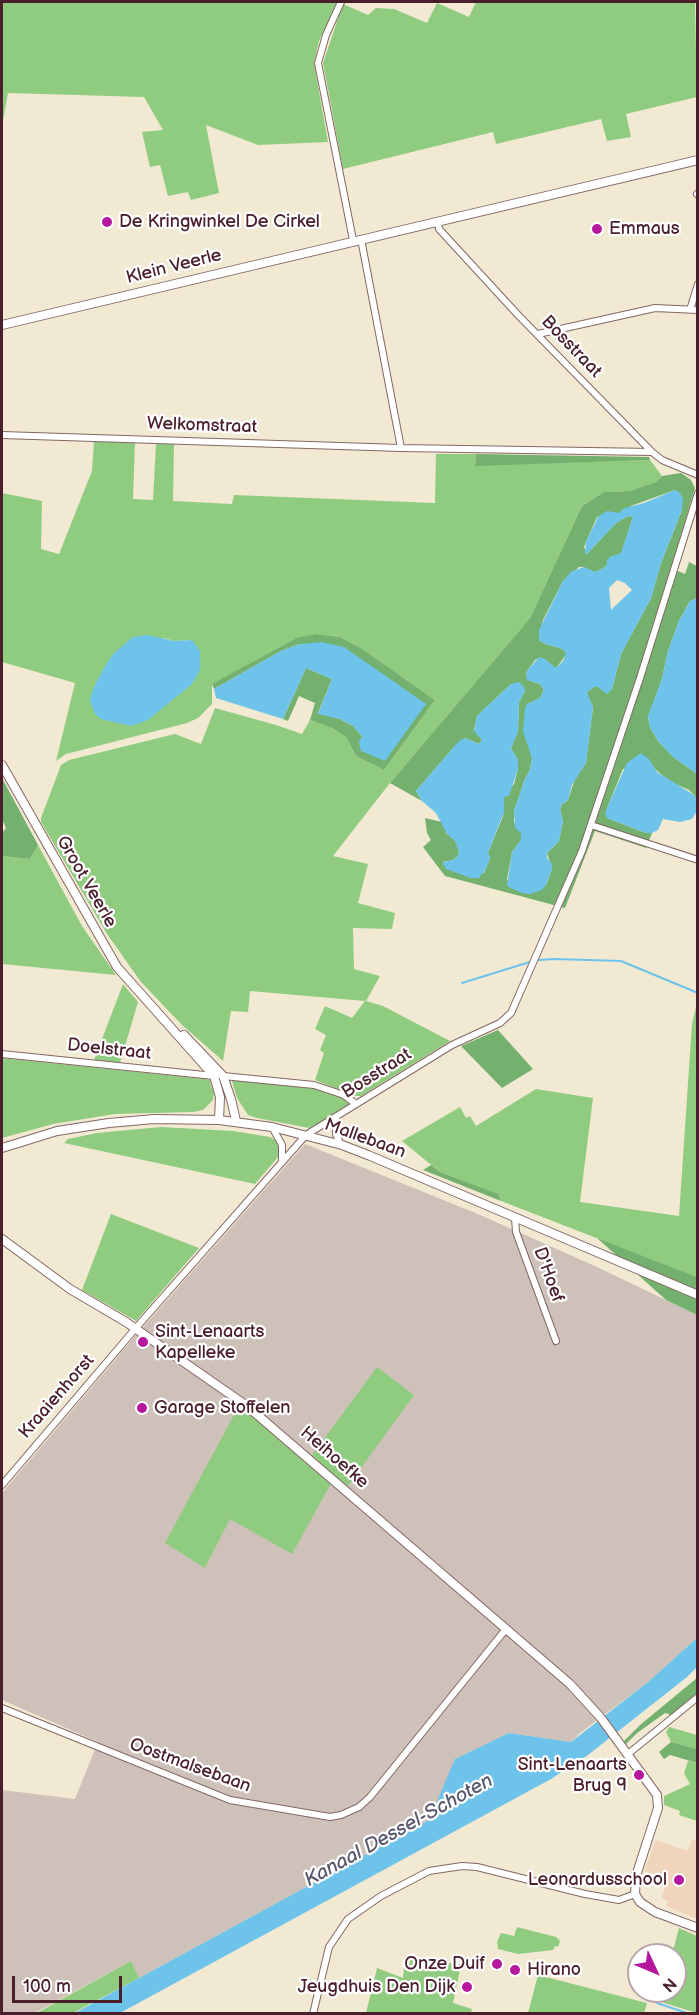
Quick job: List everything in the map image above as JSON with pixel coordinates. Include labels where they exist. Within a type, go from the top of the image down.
[{"type":"main road","name":"Klein Veerle","points":[[2,325],[698,160]]},
{"type":"main road","name":"Groot Veerle","points":[[2,765],[117,967],[152,1008],[218,1076],[231,1099],[236,1121]]},
{"type":"main road","points":[[218,1076],[219,1120]]},
{"type":"main road","name":"Mallebaan","points":[[2,1148],[57,1131],[154,1119],[236,1121],[272,1127],[342,1145],[698,1295]]},
{"type":"main road","name":"Heihoefke","points":[[2,1239],[70,1289],[135,1329],[266,1420],[570,1684],[616,1737],[654,1790],[658,1801],[656,1815],[636,1876],[635,1894]]},
{"type":"main road","points":[[635,1894],[640,1902],[655,1912],[698,1928]]},
{"type":"street","points":[[341,2],[326,35],[318,63],[401,448]]},
{"type":"street","name":"Bosstraat","points":[[438,221],[439,228],[652,452],[662,460],[698,475]]},
{"type":"street","points":[[538,334],[655,308],[694,310],[698,285]]},
{"type":"street","name":"Welkomstraat","points":[[2,435],[401,448],[652,452]]},
{"type":"street","name":"Bosstraat","points":[[135,1329],[306,1135],[452,1045],[500,1023],[512,1013],[555,917],[591,825],[698,493]]},
{"type":"street","points":[[591,825],[698,860]]},
{"type":"street","name":"Doelstraat","points":[[2,1054],[314,1085],[344,1095],[357,1104]]},
{"type":"street","points":[[336,1117],[336,1134],[342,1145]]},
{"type":"street","points":[[272,1127],[282,1145],[282,1161]]},
{"type":"street","name":"D'Hoef","points":[[515,1218],[516,1232],[556,1341]]},
{"type":"street","name":"Kraaienhorst","points":[[2,1485],[135,1329]]},
{"type":"street","name":"Oostmalsebaan","points":[[2,1708],[230,1800],[330,1817],[359,1807],[369,1797],[506,1629]]},
{"type":"street","points":[[628,1754],[698,1697]]},
{"type":"street","points":[[313,2013],[329,1947],[348,1919],[381,1896],[429,1871],[462,1866],[477,1867],[619,1900],[635,1894]]},
{"type":"shaded area","points":[[305,1144],[478,1214],[697,1315],[697,1638],[648,1682],[571,1742],[509,1733],[456,1759],[429,1820],[139,1978],[131,1961],[35,2013],[2,2013],[2,1790],[75,1799],[98,1742],[2,1700],[2,1493],[136,1335]]},
{"type":"shaded area","name":"Leonardusschool","points":[[692,1839],[697,1841],[697,1919],[666,1906],[668,1901],[661,1898],[666,1885],[659,1882],[660,1877],[644,1871],[656,1840],[687,1851]]},
{"type":"green space","points":[[2,2],[337,2],[319,41],[314,63],[328,142],[258,145],[206,125],[219,193],[191,200],[188,192],[168,196],[160,165],[150,167],[142,132],[163,130],[144,97],[8,93],[2,126]]},
{"type":"green space","points":[[476,2],[695,2],[697,97],[626,114],[631,137],[607,141],[601,119],[496,144],[493,132],[343,169],[323,63],[343,4],[368,15],[376,8],[394,9],[427,23],[437,3],[469,17]]},
{"type":"green space","points":[[94,441],[135,443],[133,499],[153,500],[156,444],[174,444],[173,501],[232,504],[234,495],[435,503],[436,454],[476,454],[475,465],[650,460],[662,476],[656,482],[629,491],[604,492],[582,506],[530,618],[390,783],[333,856],[368,864],[358,903],[395,913],[392,929],[353,928],[354,969],[380,976],[366,1001],[383,1006],[450,1041],[361,1096],[315,1080],[324,1053],[320,1050],[326,1035],[315,1029],[325,1006],[352,1018],[365,1001],[250,991],[248,1012],[231,1011],[223,1061],[182,1025],[141,982],[107,934],[41,822],[41,818],[61,765],[69,760],[175,734],[201,744],[215,708],[302,734],[310,720],[332,728],[346,737],[356,756],[384,770],[435,700],[361,648],[340,637],[316,634],[212,684],[212,704],[198,718],[187,723],[66,754],[56,761],[75,683],[2,662],[2,493],[42,501],[41,549],[59,554],[92,471]],"holes":[[[163,638],[175,641],[191,640],[170,702],[162,707],[93,689],[113,654]]]},
{"type":"green space","points":[[476,454],[649,457],[650,460],[475,466]]},
{"type":"green space","points":[[681,473],[691,480],[695,488],[671,568],[685,574],[689,562],[697,566],[697,598],[690,601],[679,621],[648,717],[650,727],[658,741],[672,756],[697,774],[697,802],[689,790],[669,781],[654,768],[623,769],[607,808],[607,818],[646,833],[652,833],[646,848],[595,831],[565,908],[445,876],[423,847],[431,840],[427,833],[425,818],[442,822],[447,834],[455,840],[458,856],[453,860],[443,862],[484,873],[490,858],[488,853],[503,816],[504,796],[514,784],[518,769],[518,760],[511,748],[518,731],[519,702],[525,691],[511,684],[477,716],[474,730],[482,740],[479,744],[465,738],[453,748],[416,791],[422,801],[390,783],[530,618],[582,506],[604,492],[629,491],[656,482],[662,476]],"holes":[[[675,490],[682,510],[661,563],[651,598],[621,654],[612,689],[596,686],[586,692],[593,707],[586,763],[575,779],[568,800],[562,804],[560,810],[563,821],[559,841],[547,853],[552,869],[546,885],[507,880],[512,852],[521,840],[521,833],[514,822],[514,811],[530,770],[532,758],[524,725],[528,704],[540,698],[544,690],[540,684],[530,681],[526,675],[527,671],[536,659],[545,659],[557,667],[565,656],[565,651],[539,640],[543,620],[563,581],[579,567],[595,572],[607,565],[610,557],[621,554],[633,517],[628,516],[616,523],[587,554],[584,547],[597,517],[619,513],[631,506]]]},
{"type":"green space","points":[[316,634],[340,637],[361,648],[435,700],[384,770],[356,756],[346,737],[332,728],[310,720],[315,703],[299,696],[288,721],[283,719],[306,668],[332,679],[318,713],[340,719],[353,726],[362,736],[426,704],[300,644],[281,651],[214,689],[212,684],[297,638]]},
{"type":"green space","points":[[2,778],[38,845],[30,859],[2,856],[2,833],[6,828],[2,819]]},
{"type":"green space","points":[[38,845],[82,926],[116,975],[2,964],[2,856],[30,859]]},
{"type":"green space","points":[[123,984],[138,1002],[120,1063],[94,1060]]},
{"type":"green space","points":[[697,1003],[697,1277],[501,1201],[497,1194],[440,1172],[402,1141],[460,1107],[466,1118],[470,1116],[476,1126],[536,1089],[593,1098],[580,1202],[679,1216],[692,1024]]},
{"type":"green space","points":[[498,1030],[533,1069],[502,1088],[461,1046]]},
{"type":"green space","points":[[2,1058],[205,1079],[210,1080],[214,1093],[213,1100],[203,1110],[193,1112],[115,1114],[53,1124],[2,1138]]},
{"type":"green space","points":[[232,1081],[315,1089],[347,1100],[350,1104],[309,1128],[257,1118],[248,1115],[237,1098]]},
{"type":"green space","points":[[161,1127],[233,1131],[270,1137],[275,1140],[280,1150],[278,1157],[255,1184],[64,1143],[68,1139],[97,1133]]},
{"type":"green space","points":[[431,1165],[440,1172],[498,1194],[501,1201],[423,1170]]},
{"type":"green space","points":[[111,1214],[199,1248],[136,1321],[82,1290]]},
{"type":"green space","points":[[597,1238],[697,1277],[697,1315],[666,1300]]},
{"type":"green space","points":[[377,1367],[414,1395],[345,1490],[333,1480],[292,1554],[230,1519],[205,1568],[165,1543],[241,1402],[310,1458]]},
{"type":"green space","points":[[697,1678],[697,1693],[671,1715],[665,1713],[626,1744],[623,1742],[640,1725]]},
{"type":"green space","points":[[669,1727],[697,1735],[697,1749],[671,1742],[666,1732]]},
{"type":"green space","points":[[671,1742],[697,1749],[697,1763],[670,1755],[664,1759],[659,1752]]},
{"type":"green space","points":[[688,1761],[697,1763],[697,1821],[679,1815],[680,1811],[664,1805],[664,1796],[690,1784],[684,1773]]},
{"type":"green space","points":[[517,1927],[556,1937],[560,1941],[558,1947],[555,1946],[553,1950],[518,1954],[498,1949],[497,1942],[501,1933],[514,1936]]},
{"type":"green space","points":[[679,1928],[697,1936],[697,2013],[664,2003],[687,2003],[687,1943],[675,1943]]},
{"type":"green space","points":[[405,1955],[461,1965],[453,2003],[472,2009],[471,2013],[366,2013],[377,1968],[403,1978]]},
{"type":"green space","points":[[131,1961],[139,1978],[73,2013],[35,2014]]},
{"type":"green space","points":[[538,1975],[627,1998],[627,2003],[647,2003],[644,2013],[528,2013]]},
{"type":"water","points":[[675,490],[683,499],[682,510],[661,563],[651,598],[621,654],[612,689],[607,694],[596,686],[587,692],[593,707],[586,763],[572,785],[568,800],[562,804],[560,810],[563,821],[559,841],[547,853],[552,869],[546,885],[542,890],[530,894],[522,893],[507,886],[512,852],[521,840],[521,833],[515,828],[514,811],[530,770],[532,758],[523,732],[525,709],[527,704],[540,698],[544,690],[540,684],[527,680],[526,675],[539,657],[557,667],[565,656],[565,651],[539,640],[539,630],[563,581],[572,571],[584,567],[595,572],[607,565],[610,557],[621,553],[633,517],[628,516],[616,523],[587,554],[585,553],[586,542],[598,517],[607,511],[619,513],[625,508]],"holes":[[[617,580],[625,583],[632,590],[611,610],[609,588]]]},
{"type":"water","points":[[698,598],[697,774],[672,756],[658,741],[650,727],[648,716],[662,679],[668,651],[679,621],[690,601]]},
{"type":"water","points":[[147,635],[175,641],[192,640],[200,651],[200,670],[192,684],[148,720],[131,726],[101,719],[95,714],[90,701],[93,689],[104,668],[113,654],[133,637]]},
{"type":"water","points":[[321,642],[344,647],[426,704],[385,761],[361,751],[359,742],[362,736],[353,726],[340,719],[318,714],[332,679],[306,668],[283,719],[216,698],[214,689],[281,651],[300,644]]},
{"type":"water","points":[[519,682],[525,691],[519,702],[518,732],[511,748],[518,760],[518,769],[509,796],[504,797],[504,812],[488,853],[490,858],[486,869],[479,878],[471,878],[446,869],[443,862],[453,860],[458,856],[455,841],[447,834],[436,813],[422,801],[416,791],[459,741],[465,738],[479,744],[482,740],[474,731],[477,716],[511,684]]},
{"type":"water","points":[[641,753],[649,759],[657,772],[694,795],[697,811],[692,819],[680,822],[663,819],[658,830],[646,833],[607,818],[605,814],[607,808],[627,763]]},
{"type":"water","points":[[697,1638],[697,1667],[687,1677],[588,1755],[551,1779],[120,2013],[73,2014],[429,1820],[455,1759],[509,1733],[571,1742],[648,1682]]},
{"type":"waterway","points":[[538,960],[621,961],[698,993]]},
{"type":"waterway","points":[[462,983],[533,961]]},
{"type":"waterway","points":[[657,2003],[690,2014]]},
{"type":"place","name":"De Kringwinkel De Cirkel","points":[[107,222]]},
{"type":"place","name":"Emmaus","points":[[597,229]]},
{"type":"place","name":"Sint-Lenaarts Kapelleke","points":[[143,1342]]},
{"type":"place","name":"Garage Stoffelen","points":[[142,1408]]},
{"type":"place","name":"Sint-Lenaarts Brug 9","points":[[639,1775]]},
{"type":"place","name":"Leonardusschool","points":[[679,1880]]},
{"type":"place","name":"Onze Duif","points":[[497,1964]]},
{"type":"place","name":"Hirano","points":[[515,1970]]},
{"type":"place","name":"Jeugdhuis Den Dijk","points":[[467,1987]]},
{"type":"water label","name":"Kanaal Dessel-Schoten","points":[[399,1831]]}]
